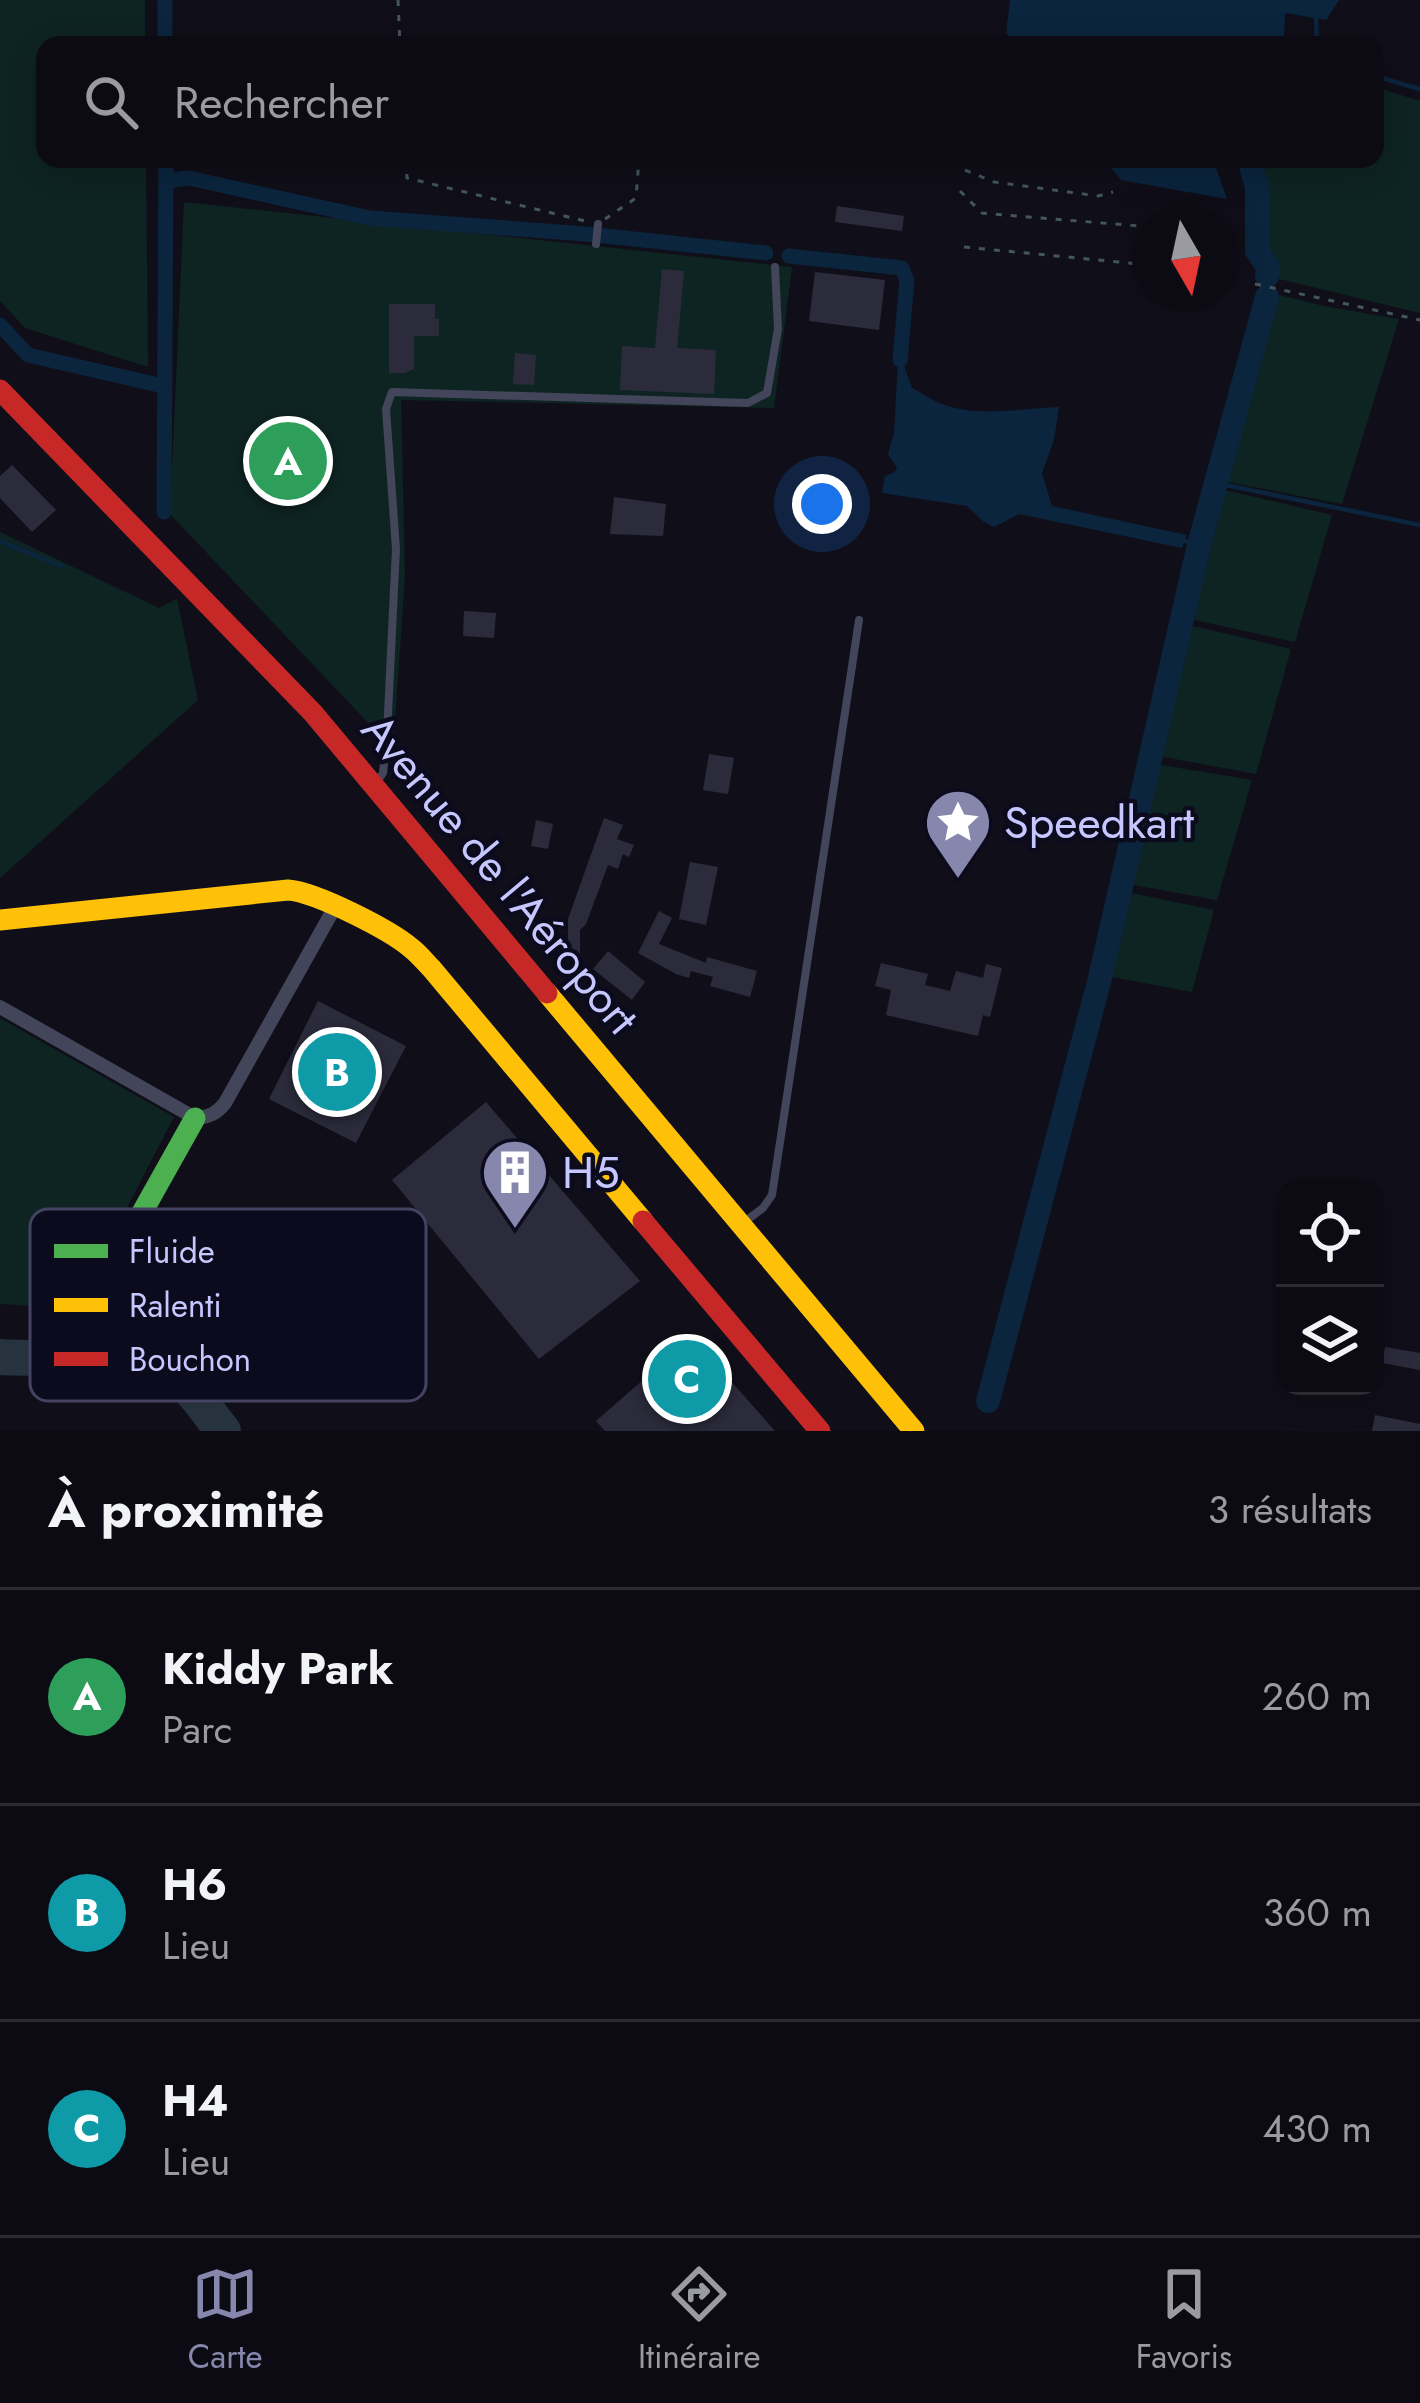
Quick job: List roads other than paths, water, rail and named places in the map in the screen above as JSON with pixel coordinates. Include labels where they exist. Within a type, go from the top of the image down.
[{"type":"main road","name":"Avenue de l'Aéroport","points":[[0,390],[313,713],[914,1431]]},
{"type":"main road","points":[[0,920],[288,890],[335,905],[408,945],[820,1431]]},
{"type":"main road","points":[[143,1209],[195,1118]]},
{"type":"street","points":[[0,1007],[195,1118],[212,1115],[225,1103],[335,905]]},
{"type":"lane","points":[[596,244],[598,224]]},
{"type":"lane","points":[[375,785],[382,773],[387,734],[396,549],[386,410],[392,392],[748,403],[766,393],[778,329],[775,267]]},
{"type":"lane","points":[[741,1225],[772,1196],[859,620]]},
{"type":"water","points":[[1010,0],[1339,0],[1326,20],[1285,13],[1284,36],[1006,33]]},
{"type":"water","points":[[1111,168],[1216,168],[1227,199],[1121,180]]},
{"type":"water","points":[[902,360],[912,388],[943,405],[989,411],[1059,407],[1042,473],[1052,506],[1187,535],[1182,548],[1019,514],[994,527],[967,506],[882,493],[885,476],[897,468],[888,454],[894,433],[898,361]]},
{"type":"waterway","points":[[165,0],[165,36]]},
{"type":"waterway","points":[[1316,18],[1317,36]]},
{"type":"waterway","points":[[1384,79],[1420,89]]},
{"type":"waterway","points":[[164,512],[166,168]]},
{"type":"waterway","points":[[1252,168],[1257,187],[1257,251],[1268,267],[1267,276]]},
{"type":"waterway","points":[[166,181],[189,178],[370,218],[766,253]]},
{"type":"waterway","points":[[789,256],[902,268],[907,281],[900,360]]},
{"type":"waterway","points":[[988,1401],[1100,978],[1199,545],[1267,297]]},
{"type":"waterway","points":[[0,325],[28,355],[163,386]]},
{"type":"waterway","points":[[1216,483],[1420,525]]},
{"type":"waterway","points":[[0,541],[61,566]]},
{"type":"waterway","points":[[1185,541],[1199,545]]},
{"type":"place","name":"Kiddy Park","points":[[288,461]]},
{"type":"place","name":"Speedkart","points":[[958,881]]},
{"type":"place","name":"H6","points":[[337,1072]]},
{"type":"place","name":"H5","points":[[515,1231]]},
{"type":"place","name":"H4","points":[[687,1379]]}]
